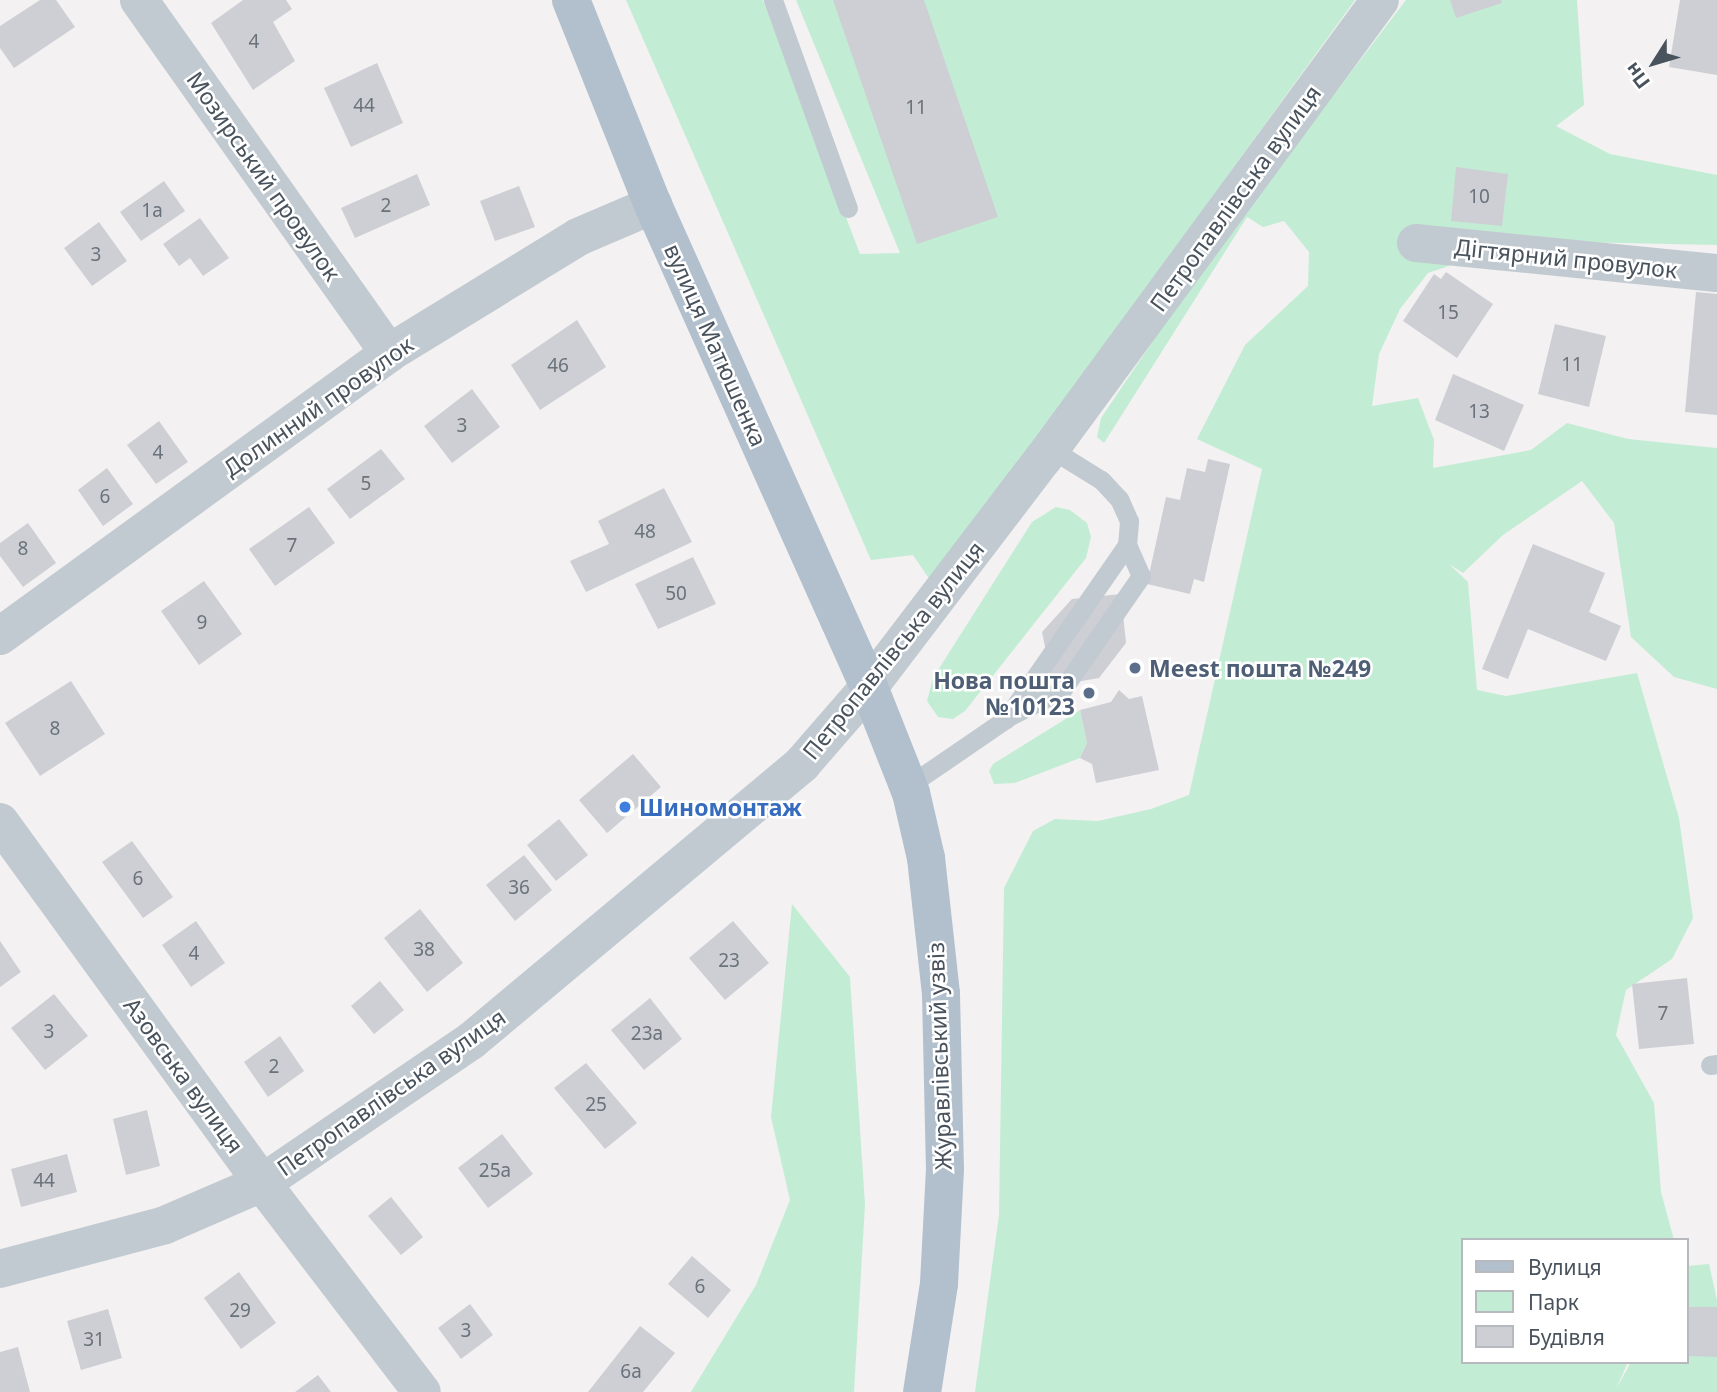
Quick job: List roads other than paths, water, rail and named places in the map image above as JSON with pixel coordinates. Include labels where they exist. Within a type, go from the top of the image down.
[{"type":"main road","name":"вулиця Матюшенка","points":[[571,0],[653,205],[869,687]]},
{"type":"main road","name":"Журавлівський узвіз","points":[[869,687],[908,786],[926,858],[942,1007],[945,1169],[940,1271],[922,1392]]},
{"type":"street","name":"Мозирський провулок","points":[[139,0],[389,353]]},
{"type":"street","name":"Петропавлівська вулиця","points":[[0,1269],[165,1225],[262,1183],[471,1041],[802,764],[869,687],[1051,449],[1380,0]]},
{"type":"street","name":"Долинний провулок","points":[[0,636],[389,353],[578,237],[653,205]]},
{"type":"street","name":"Дігтярний провулок","points":[[1416,243],[1717,273]]},
{"type":"street","name":"Азовська вулиця","points":[[0,822],[262,1183],[422,1392]]},
{"type":"lane","points":[[773,0],[848,208]]},
{"type":"lane","points":[[908,786],[1006,719],[1062,690],[1141,576],[1127,545],[1129,521],[1119,499],[1101,481],[1051,449]]},
{"type":"lane","points":[[1006,719],[1127,545]]},
{"type":"place","name":"Meest пошта №249","points":[[1135,668]]},
{"type":"place","name":"Нова пошта №10123","points":[[1089,693]]},
{"type":"place","name":"Шиномонтаж","points":[[625,807]]}]
